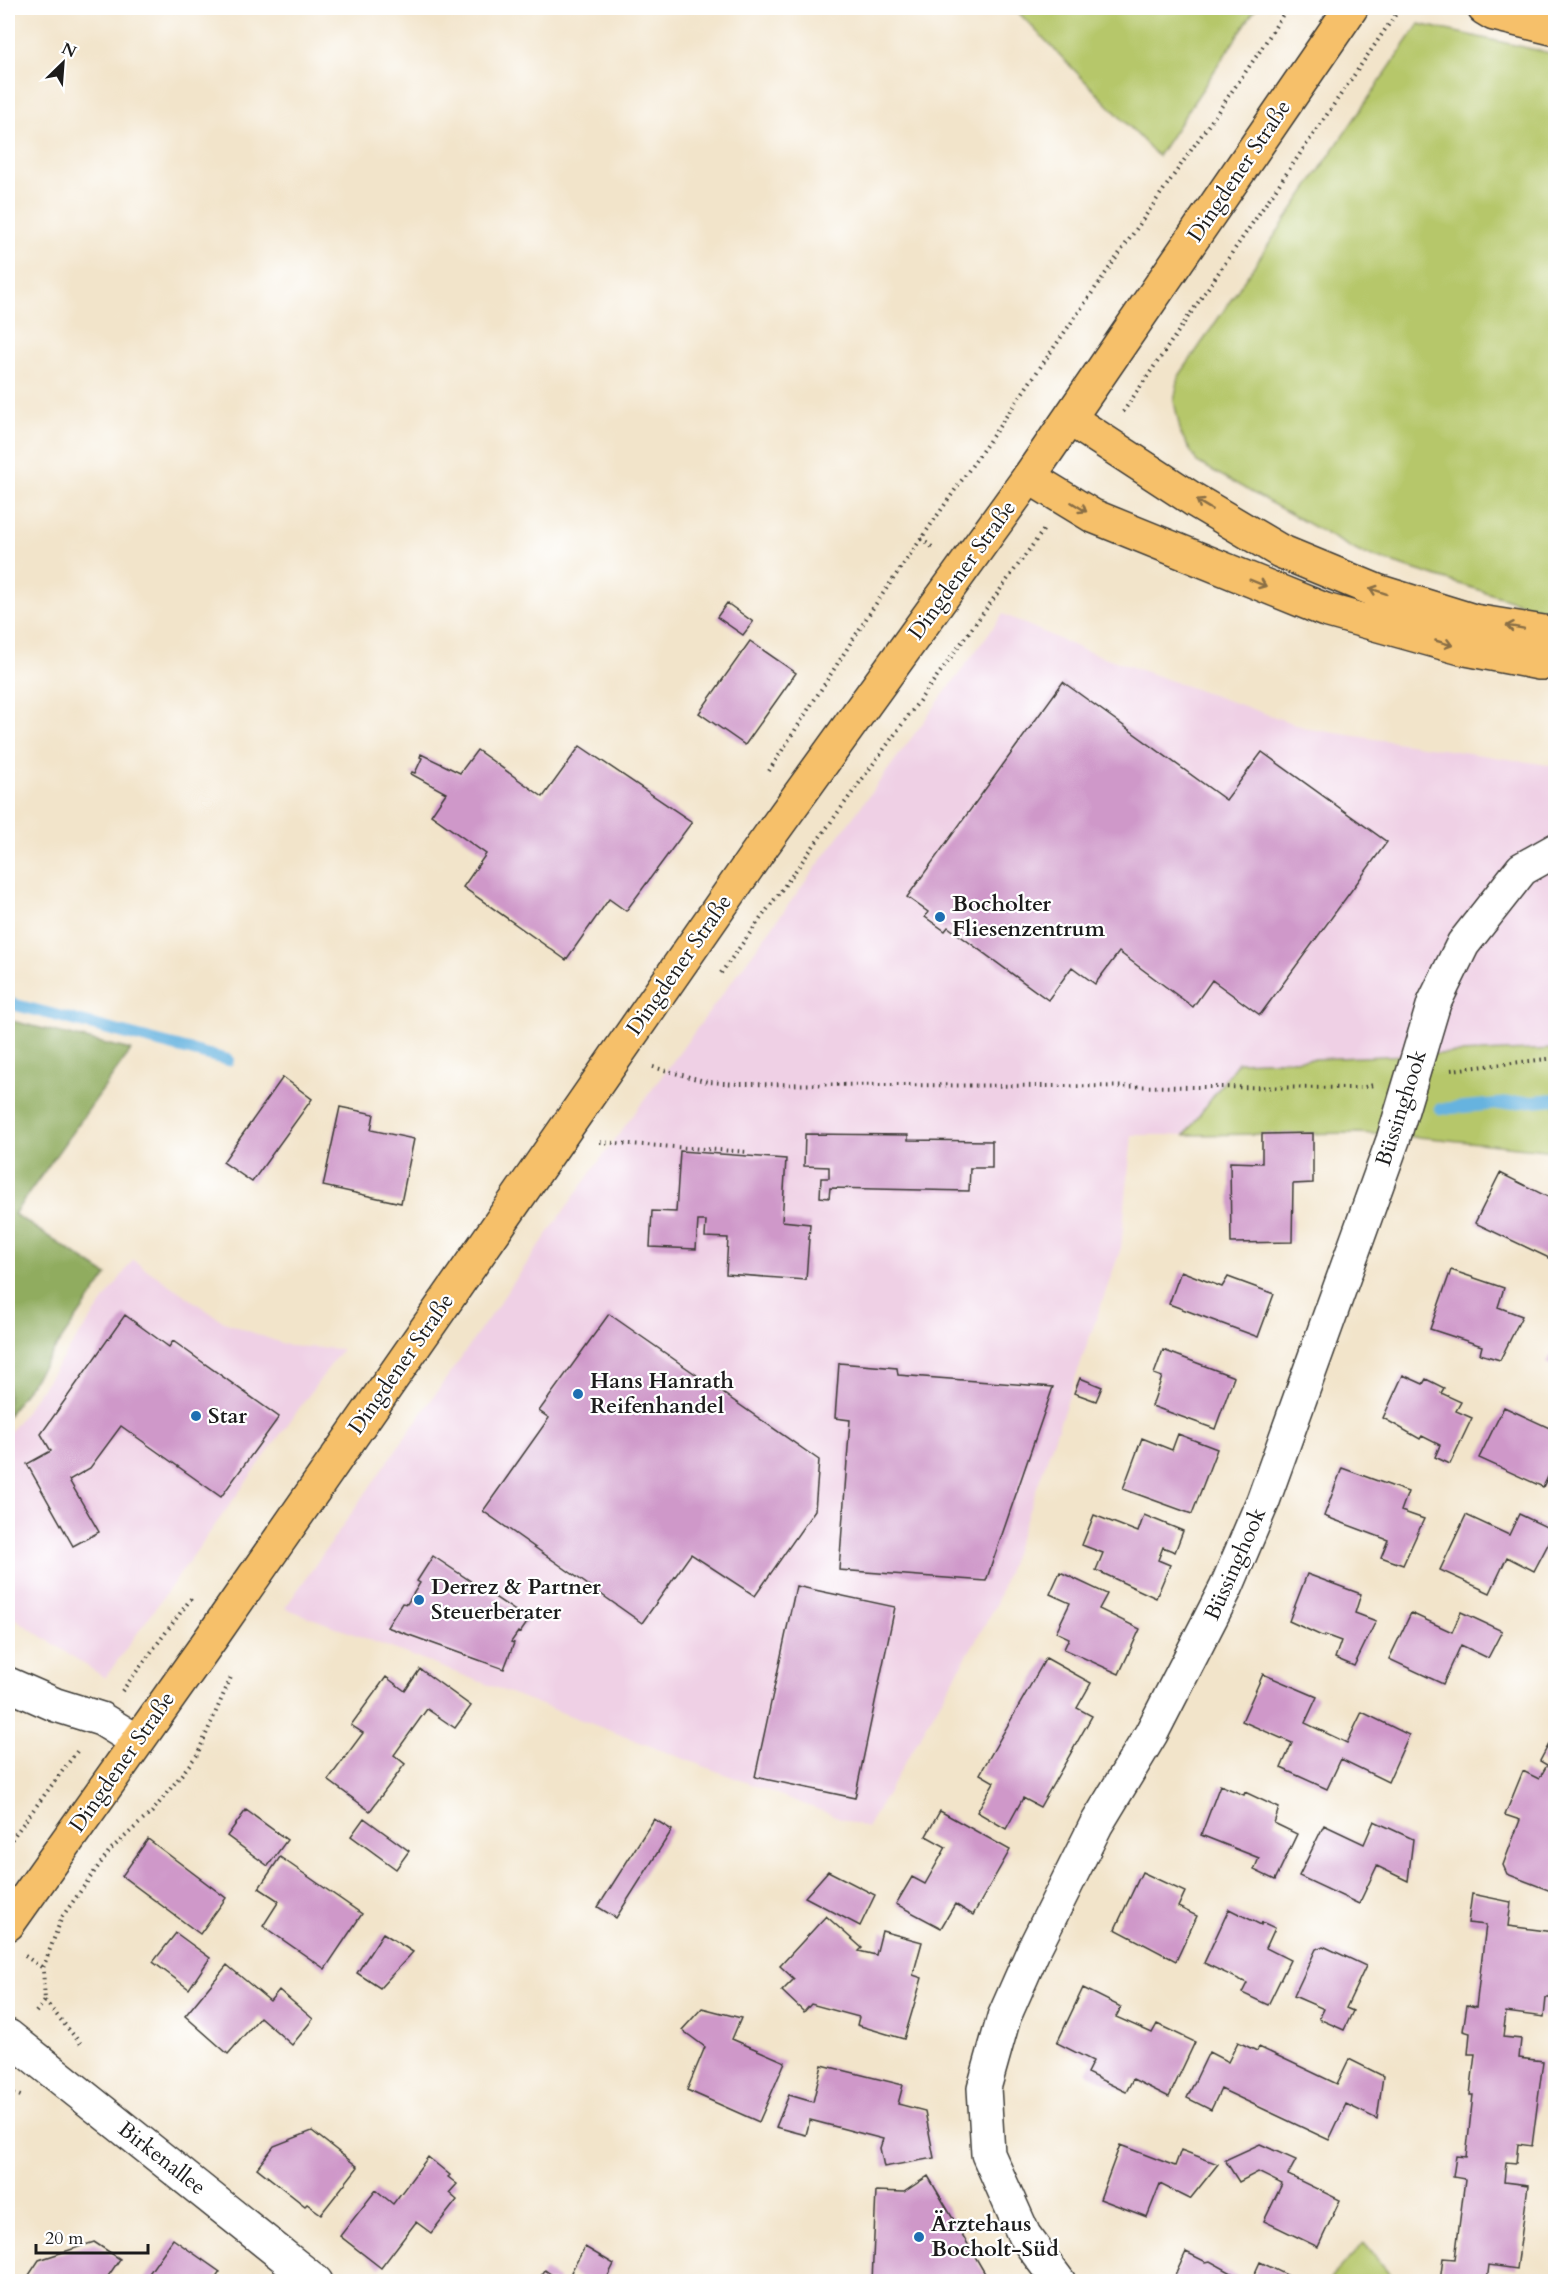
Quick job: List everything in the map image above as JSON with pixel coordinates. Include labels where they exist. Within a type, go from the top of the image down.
[{"type":"main road","name":"Dingdener Straße","points":[[8,1924],[758,852],[1070,419],[1352,8]]},
{"type":"main road","points":[[1489,11],[1556,29]]},
{"type":"main road","points":[[1070,419],[1194,500],[1280,551],[1388,595],[1474,621],[1556,634]]},
{"type":"main road","points":[[1029,477],[1093,516],[1325,610],[1461,648],[1539,663],[1556,663]]},
{"type":"street","name":"Büssinghook","points":[[1059,2282],[1024,2235],[988,2154],[984,2088],[1004,2017],[1034,1949],[1096,1825],[1151,1734],[1227,1588],[1267,1491],[1393,1140],[1434,1003],[1463,944],[1522,869],[1556,850]]},
{"type":"street","points":[[8,1684],[56,1704],[101,1719],[137,1741]]},
{"type":"street","name":"Birkenallee","points":[[11,2038],[316,2282]]},
{"type":"path","points":[[768,772],[873,608],[1239,81],[1287,8]]},
{"type":"path","points":[[1104,442],[1167,346],[1401,8]]},
{"type":"path","points":[[716,980],[1066,499]]},
{"type":"path","points":[[646,1076],[660,1057]]},
{"type":"path","points":[[653,1067],[708,1082],[738,1084],[1361,1088],[1462,1067],[1556,1058]]},
{"type":"path","points":[[592,1151],[606,1132]]},
{"type":"path","points":[[599,1142],[749,1152]]},
{"type":"path","points":[[8,1844],[196,1591]]},
{"type":"path","points":[[11,2038],[45,2001],[43,1968],[62,1917],[110,1850],[152,1812],[196,1755],[235,1667]]},
{"type":"shaded area","points":[[1003,614],[1081,649],[1309,729],[1555,766],[1555,1051],[1238,1062],[1185,1135],[1132,1135],[1121,1248],[995,1607],[867,1828],[285,1608],[594,1168]]},
{"type":"shaded area","points":[[133,1260],[224,1322],[289,1346],[342,1349],[105,1678],[8,1614],[8,1435]]},
{"type":"green space","points":[[1014,8],[1256,8],[1158,156]]},
{"type":"green space","points":[[1419,24],[1555,54],[1555,610],[1545,611],[1359,552],[1197,462],[1181,434],[1174,401],[1179,376]]},
{"type":"green space","points":[[8,1020],[131,1050],[14,1214],[107,1275],[8,1416]]},
{"type":"green space","points":[[1555,1049],[1555,1151],[1359,1133],[1185,1135],[1238,1062]]},
{"type":"green space","points":[[1364,2243],[1395,2281],[1328,2281]]},
{"type":"building","points":[[727,603],[753,622],[743,635],[717,617]]},
{"type":"building","points":[[750,641],[796,673],[745,745],[699,713]]},
{"type":"building","points":[[1063,682],[1226,800],[1262,752],[1387,842],[1260,1015],[1212,980],[1193,1007],[1119,952],[1095,984],[1072,967],[1048,1000],[948,927],[945,931],[925,917],[928,912],[907,897]]},
{"type":"building","points":[[580,746],[692,822],[626,911],[609,899],[566,960],[463,887],[486,854],[431,815],[446,793],[411,774],[415,773],[422,758],[421,754],[460,773],[477,750],[543,797]]},
{"type":"building","points":[[283,1077],[312,1099],[252,1182],[223,1162]]},
{"type":"building","points":[[340,1107],[374,1114],[371,1130],[414,1139],[401,1203],[323,1186]]},
{"type":"building","points":[[1313,1133],[1313,1183],[1293,1184],[1292,1242],[1231,1243],[1230,1162],[1262,1163],[1262,1134]]},
{"type":"building","points":[[805,1134],[908,1135],[908,1140],[992,1141],[992,1168],[970,1168],[969,1191],[830,1188],[829,1198],[820,1197],[821,1178],[829,1178],[829,1167],[804,1166]]},
{"type":"building","points":[[680,1151],[786,1159],[782,1221],[810,1224],[806,1280],[726,1274],[728,1238],[705,1237],[706,1221],[698,1221],[696,1249],[650,1247],[652,1211],[676,1212]]},
{"type":"building","points":[[1500,1173],[1556,1203],[1556,1245],[1549,1258],[1475,1223]]},
{"type":"building","points":[[1451,1270],[1504,1288],[1498,1307],[1522,1316],[1500,1360],[1480,1354],[1482,1346],[1430,1329]]},
{"type":"building","points":[[1181,1271],[1222,1287],[1228,1277],[1274,1294],[1258,1337],[1169,1304]]},
{"type":"building","points":[[609,1314],[819,1460],[815,1510],[755,1596],[691,1554],[642,1623],[483,1511],[549,1418],[539,1411]]},
{"type":"building","points":[[125,1315],[169,1347],[173,1341],[279,1417],[221,1497],[121,1426],[90,1468],[69,1480],[99,1532],[73,1546],[27,1464],[51,1451],[41,1434]]},
{"type":"building","points":[[1556,1345],[1556,1368],[1547,1363]]},
{"type":"building","points":[[1163,1350],[1234,1377],[1215,1429],[1152,1406],[1162,1377],[1154,1374]]},
{"type":"building","points":[[839,1363],[897,1368],[898,1375],[1053,1387],[986,1581],[839,1570],[850,1420],[835,1418]]},
{"type":"building","points":[[1403,1375],[1423,1384],[1426,1379],[1444,1388],[1441,1393],[1461,1402],[1456,1411],[1472,1418],[1450,1464],[1435,1457],[1440,1445],[1422,1436],[1420,1439],[1383,1418]]},
{"type":"building","points":[[1080,1378],[1102,1387],[1096,1401],[1074,1393]]},
{"type":"building","points":[[1504,1407],[1556,1431],[1556,1460],[1543,1487],[1479,1458]]},
{"type":"building","points":[[1178,1434],[1217,1449],[1192,1514],[1123,1489],[1142,1438],[1172,1450]]},
{"type":"building","points":[[1342,1468],[1408,1492],[1401,1511],[1424,1519],[1403,1565],[1381,1557],[1388,1540],[1324,1516]]},
{"type":"building","points":[[1519,1514],[1555,1531],[1534,1571],[1507,1557],[1490,1593],[1440,1570],[1466,1515],[1509,1535]]},
{"type":"building","points":[[1094,1515],[1138,1532],[1144,1515],[1183,1531],[1175,1552],[1163,1547],[1158,1560],[1170,1565],[1156,1598],[1096,1570],[1103,1553],[1082,1545]]},
{"type":"building","points":[[433,1556],[529,1620],[511,1642],[514,1643],[504,1669],[387,1627],[402,1603],[407,1604],[420,1583],[417,1581]]},
{"type":"building","points":[[1060,1572],[1107,1594],[1099,1609],[1140,1629],[1119,1674],[1064,1649],[1069,1638],[1056,1632],[1070,1603],[1050,1594]]},
{"type":"building","points":[[1307,1574],[1361,1594],[1355,1613],[1376,1621],[1354,1666],[1335,1658],[1341,1641],[1325,1635],[1324,1637],[1289,1621]]},
{"type":"building","points":[[796,1586],[895,1607],[855,1798],[755,1777]]},
{"type":"building","points":[[1461,1612],[1502,1631],[1488,1658],[1461,1645],[1443,1684],[1389,1659],[1411,1613],[1452,1632]]},
{"type":"building","points":[[1046,1658],[1091,1683],[1077,1708],[1092,1716],[1040,1807],[1023,1798],[1006,1829],[977,1812],[994,1782],[980,1774]]},
{"type":"building","points":[[420,1669],[471,1706],[455,1728],[427,1709],[394,1755],[405,1764],[370,1811],[328,1780],[363,1733],[351,1725],[386,1677],[405,1691]]},
{"type":"building","points":[[1263,1674],[1317,1697],[1305,1723],[1347,1743],[1362,1712],[1409,1735],[1388,1782],[1341,1759],[1327,1789],[1281,1768],[1292,1743],[1242,1721]]},
{"type":"building","points":[[1556,1731],[1556,1893],[1507,1874],[1503,1865],[1520,1820],[1505,1815],[1523,1771],[1539,1779],[1547,1765],[1540,1761]]},
{"type":"building","points":[[1220,1785],[1244,1795],[1245,1792],[1279,1808],[1274,1823],[1297,1834],[1275,1880],[1254,1870],[1259,1858],[1201,1835]]},
{"type":"building","points":[[246,1810],[287,1840],[268,1866],[227,1836]]},
{"type":"building","points":[[940,1811],[1010,1850],[973,1915],[955,1904],[941,1928],[896,1904],[912,1877],[925,1884],[946,1847],[926,1836]]},
{"type":"building","points":[[364,1818],[409,1851],[396,1869],[351,1836]]},
{"type":"building","points":[[654,1819],[672,1830],[616,1918],[598,1907]]},
{"type":"building","points":[[1374,1821],[1413,1839],[1408,1881],[1377,1866],[1359,1904],[1299,1876],[1324,1825],[1364,1844]]},
{"type":"building","points":[[148,1839],[226,1898],[200,1934],[122,1876]]},
{"type":"building","points":[[280,1857],[362,1914],[325,1969],[263,1926],[279,1901],[259,1888]]},
{"type":"building","points":[[828,1871],[875,1895],[860,1926],[805,1897]]},
{"type":"building","points":[[1142,1872],[1185,1892],[1178,1907],[1197,1916],[1176,1961],[1115,1929]]},
{"type":"building","points":[[1472,1894],[1511,1902],[1508,1926],[1554,1932],[1551,1960],[1555,1961],[1550,1998],[1546,1998],[1544,2017],[1506,2012],[1503,2037],[1521,2039],[1519,2058],[1543,2061],[1532,2146],[1518,2144],[1516,2163],[1506,2162],[1504,2182],[1528,2185],[1517,2269],[1489,2265],[1487,2282],[1440,2282],[1443,2258],[1455,2259],[1465,2179],[1453,2177],[1456,2156],[1466,2157],[1473,2095],[1470,2095],[1475,2054],[1468,2054],[1470,2033],[1463,2031],[1467,2005],[1476,2007],[1486,1925],[1468,1923]]},
{"type":"building","points":[[1229,1909],[1261,1925],[1262,1922],[1275,1928],[1266,1948],[1290,1960],[1268,2005],[1242,1993],[1247,1983],[1204,1963]]},
{"type":"building","points":[[826,1916],[862,1948],[859,1951],[876,1955],[882,1931],[922,1942],[913,1975],[922,1978],[904,2039],[857,2025],[859,2017],[811,2004],[804,2012],[782,1991],[794,1979],[780,1966]]},
{"type":"building","points":[[176,1933],[210,1958],[189,1989],[153,1962]]},
{"type":"building","points":[[383,1933],[413,1952],[380,1988],[357,1973]]},
{"type":"building","points":[[1323,1946],[1366,1966],[1346,2008],[1353,2011],[1344,2030],[1319,2019],[1324,2009],[1294,1996],[1316,1949]]},
{"type":"building","points":[[227,1965],[270,2001],[279,1990],[313,2019],[292,2045],[260,2017],[228,2054],[185,2016]]},
{"type":"building","points":[[1083,1988],[1121,2007],[1116,2017],[1152,2033],[1157,2024],[1195,2042],[1169,2097],[1133,2079],[1126,2092],[1087,2073],[1093,2061],[1057,2043]]},
{"type":"building","points":[[702,2008],[741,2018],[732,2039],[785,2062],[759,2122],[687,2090],[705,2047],[682,2030]]},
{"type":"building","points":[[1238,2042],[1257,2051],[1259,2047],[1337,2084],[1349,2059],[1383,2076],[1377,2119],[1346,2104],[1329,2140],[1221,2089],[1211,2110],[1187,2098],[1209,2052],[1228,2062]]},
{"type":"building","points":[[822,2065],[903,2085],[898,2104],[925,2111],[934,2158],[884,2167],[880,2148],[883,2139],[810,2120],[806,2135],[776,2127],[789,2095],[813,2102]]},
{"type":"building","points":[[312,2131],[358,2167],[321,2214],[307,2204],[305,2206],[257,2168],[274,2146]]},
{"type":"building","points":[[1260,2144],[1296,2160],[1288,2175],[1340,2200],[1318,2247],[1264,2221],[1282,2184],[1258,2172],[1239,2182],[1225,2160]]},
{"type":"building","points":[[1120,2145],[1175,2166],[1181,2150],[1218,2164],[1190,2199],[1160,2184],[1147,2217],[1100,2199]]},
{"type":"building","points":[[428,2157],[450,2175],[448,2177],[457,2184],[449,2193],[457,2200],[431,2233],[416,2222],[381,2268],[340,2236],[376,2190],[393,2204]]},
{"type":"building","name":"Ärztehaus Bocholt-Süd","points":[[928,2176],[990,2282],[872,2282],[876,2191],[904,2192]]},
{"type":"building","points":[[173,2239],[220,2272],[213,2282],[143,2282]]},
{"type":"building","points":[[94,2242],[120,2259],[104,2282],[38,2282],[29,2275],[39,2260]]},
{"type":"building","points":[[585,2247],[614,2264],[605,2282],[587,2282],[571,2272]]},
{"type":"building","points":[[1186,2252],[1206,2262],[1210,2261],[1248,2282],[1172,2282]]},
{"type":"building","points":[[1260,2262],[1301,2282],[1251,2282]]},
{"type":"building","points":[[545,2270],[559,2280],[558,2282],[537,2282]]},
{"type":"waterway","points":[[8,1003],[228,1060]]},
{"type":"waterway","points":[[1440,1109],[1556,1099]]},
{"type":"place","name":"Bocholter Fliesenzentrum","points":[[940,917]]},
{"type":"place","name":"Hans Hanrath Reifenhandel","points":[[578,1394]]},
{"type":"place","name":"Star","points":[[196,1416]]},
{"type":"place","name":"Derrez & Partner Steuerberater","points":[[419,1600]]},
{"type":"place","name":"Ärztehaus Bocholt-Süd","points":[[919,2237]]}]
